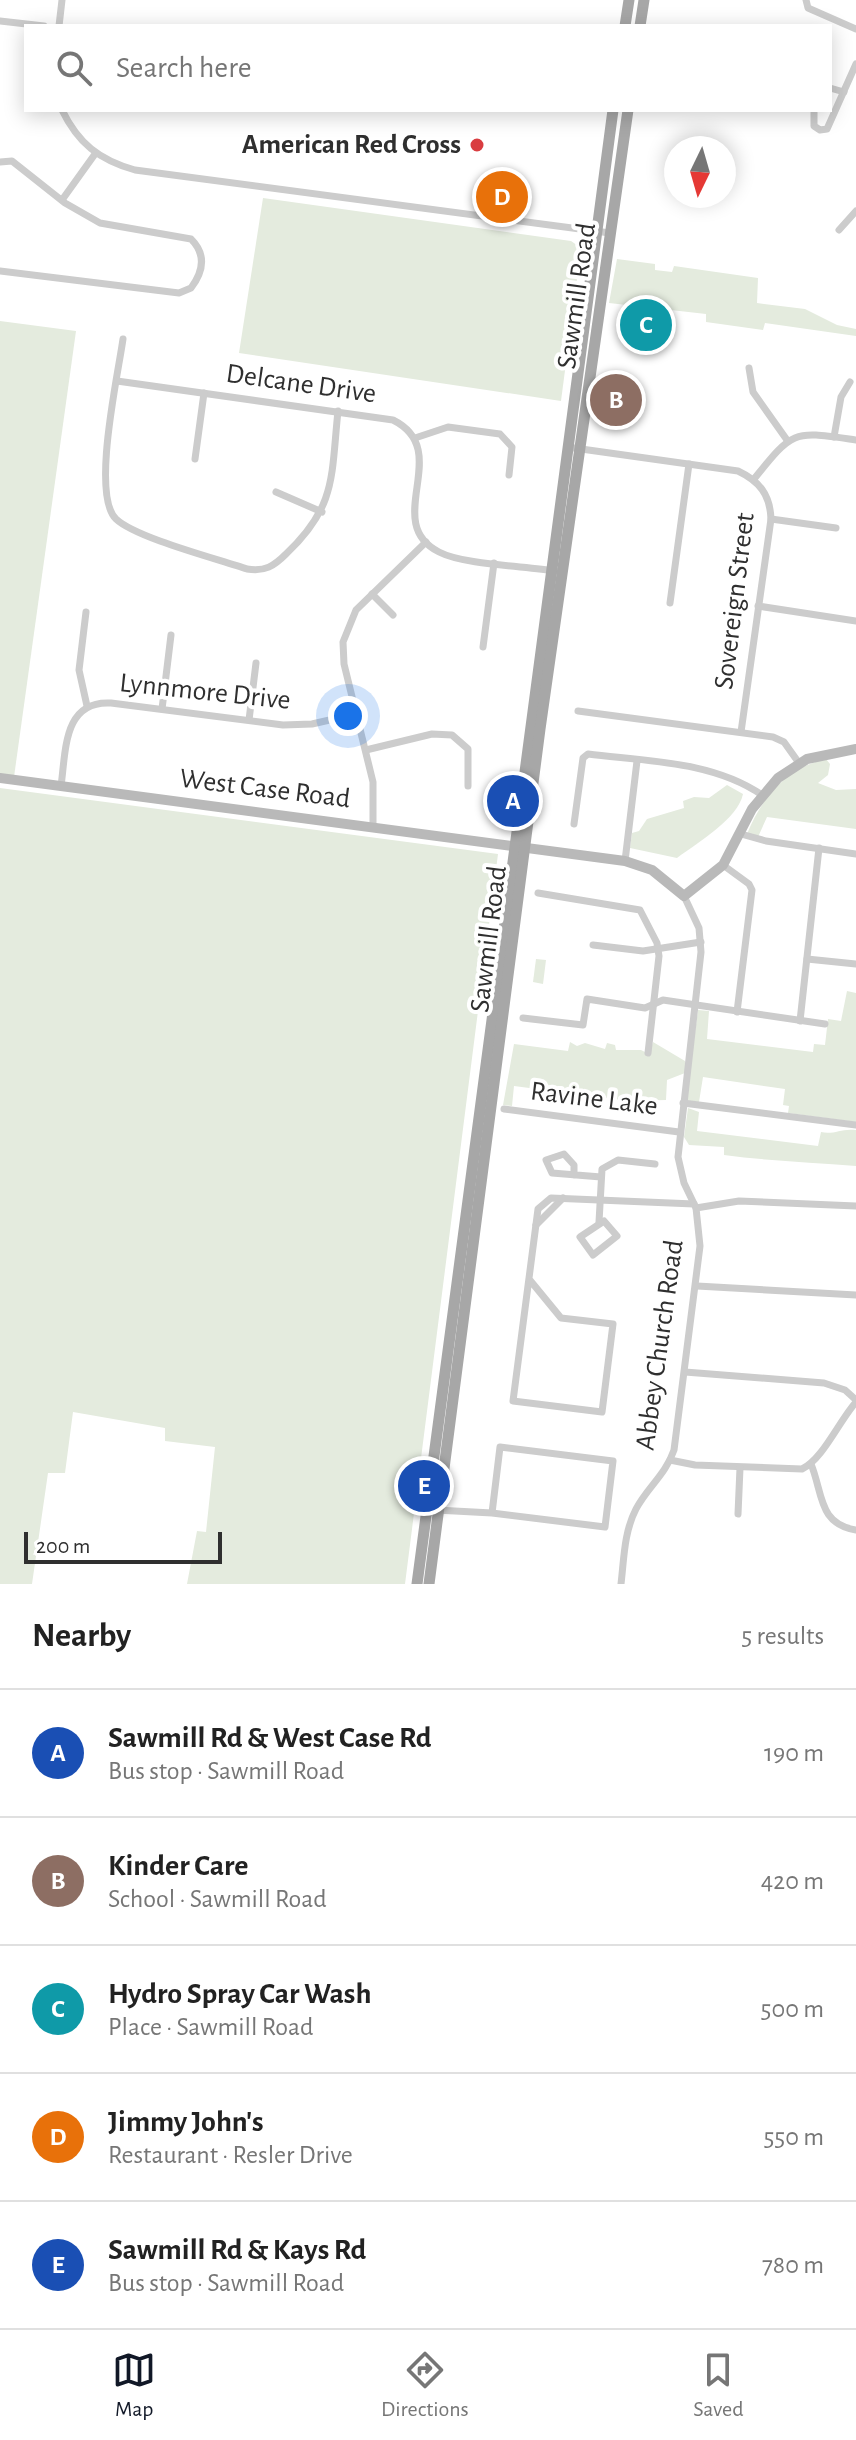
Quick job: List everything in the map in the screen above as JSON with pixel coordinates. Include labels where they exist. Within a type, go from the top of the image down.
[{"type":"main road","points":[[625,24],[629,0]]},
{"type":"main road","points":[[640,24],[644,0]]},
{"type":"main road","name":"Sawmill Road","points":[[417,1584],[432,1510],[573,448],[596,231],[613,112]]},
{"type":"main road","name":"Sawmill Road","points":[[573,448],[628,112]]},
{"type":"main road","points":[[519,847],[625,861],[652,870],[684,896],[723,865],[762,795],[799,763],[831,752],[856,749]]},
{"type":"main road","name":"West Case Road","points":[[0,778],[519,847]]},
{"type":"main road","name":"Sawmill Road","points":[[429,1584],[432,1510]]},
{"type":"street","points":[[59,24],[62,0]]},
{"type":"street","points":[[806,0],[808,8],[856,29]]},
{"type":"street","points":[[0,21],[26,24]]},
{"type":"street","points":[[814,112],[814,126],[820,130],[827,129],[856,64]]},
{"type":"street","points":[[832,89],[844,92]]},
{"type":"street","points":[[63,112],[81,141],[95,154],[135,170],[610,233]]},
{"type":"street","points":[[62,200],[95,154]]},
{"type":"street","points":[[0,162],[12,161],[62,200],[100,223],[191,239],[198,246],[202,267],[191,288],[166,293],[0,271]]},
{"type":"street","points":[[839,230],[856,211]]},
{"type":"street","points":[[123,339],[103,490],[106,504],[116,519],[142,532],[247,569],[267,569],[312,529],[322,512],[338,411]]},
{"type":"street","points":[[749,368],[753,392],[787,440]]},
{"type":"street","name":"Delcane Drive","points":[[117,381],[393,420],[415,438]]},
{"type":"street","points":[[834,437],[841,397],[850,382]]},
{"type":"street","points":[[195,459],[204,393]]},
{"type":"street","points":[[509,475],[512,447],[500,434],[448,427],[415,438],[420,454],[415,520],[426,542],[442,553],[556,571]]},
{"type":"street","points":[[573,448],[738,471],[754,479],[787,440],[801,435],[856,440]]},
{"type":"street","points":[[670,603],[689,464]]},
{"type":"street","name":"Sovereign Street","points":[[741,732],[771,519],[766,494],[754,479]]},
{"type":"street","points":[[276,492],[322,512]]},
{"type":"street","points":[[771,519],[836,528]]},
{"type":"street","points":[[373,827],[375,799],[343,642],[352,615],[426,542]]},
{"type":"street","points":[[483,647],[494,563]]},
{"type":"street","points":[[372,594],[393,615]]},
{"type":"street","points":[[758,606],[856,621]]},
{"type":"street","points":[[86,612],[79,670],[87,706]]},
{"type":"street","points":[[162,709],[171,635]]},
{"type":"street","points":[[249,720],[256,663]]},
{"type":"street","name":"Lynnmore Drive","points":[[61,786],[70,726],[79,711],[87,706],[105,702],[299,725],[356,714]]},
{"type":"street","points":[[578,711],[779,739],[799,763]]},
{"type":"street","points":[[366,750],[432,734],[452,735],[468,749],[468,786]]},
{"type":"street","points":[[574,824],[586,754],[717,773],[762,795]]},
{"type":"street","points":[[625,861],[637,761]]},
{"type":"street","points":[[741,834],[856,854]]},
{"type":"street","points":[[800,1021],[819,848]]},
{"type":"street","points":[[723,865],[749,884],[752,890],[737,1012]]},
{"type":"street","points":[[538,893],[637,908],[652,930],[658,950],[648,1053]]},
{"type":"street","name":"Abbey Church Road","points":[[621,1584],[627,1535],[635,1512],[670,1460],[697,1286],[700,1239],[695,1206],[679,1164],[679,1132],[701,942],[684,896]]},
{"type":"street","points":[[593,945],[658,950],[701,942]]},
{"type":"street","points":[[807,959],[856,964]]},
{"type":"street","points":[[523,1018],[583,1025],[587,999],[645,1008],[663,1000],[825,1024]]},
{"type":"street","points":[[683,1103],[856,1125]]},
{"type":"street","name":"Ravine Lake","points":[[504,1109],[679,1132]]},
{"type":"street","points":[[599,1222],[602,1169],[618,1160],[655,1164]]},
{"type":"street","points":[[574,1175],[601,1177]]},
{"type":"street","points":[[529,1279],[561,1318],[613,1324],[602,1412],[513,1401],[538,1209],[544,1201],[563,1198],[695,1206],[739,1201],[856,1206]]},
{"type":"street","points":[[604,1221],[617,1236],[593,1255],[580,1237],[599,1222],[604,1221]]},
{"type":"street","points":[[697,1286],[856,1295]]},
{"type":"street","points":[[670,1460],[740,1468],[797,1470],[811,1464],[856,1401],[845,1390],[824,1383],[685,1372]]},
{"type":"street","points":[[432,1510],[492,1513],[605,1527],[613,1461],[500,1447],[492,1513]]},
{"type":"street","points":[[811,1464],[825,1513],[836,1524],[856,1530]]},
{"type":"street","points":[[738,1514],[740,1468]]},
{"type":"shaded area","points":[[263,198],[571,241],[581,248],[561,401],[239,353]]},
{"type":"shaded area","points":[[617,259],[655,264],[655,270],[672,272],[674,266],[758,278],[757,303],[805,309],[837,325],[856,329],[856,336],[765,323],[763,330],[706,322],[706,314],[609,303]]},
{"type":"shaded area","points":[[0,321],[76,331],[14,777],[0,775]]},
{"type":"shaded area","points":[[826,759],[830,764],[828,775],[818,783],[836,790],[856,789],[856,829],[767,817],[758,837],[747,834],[760,808],[777,786],[799,769]]},
{"type":"shaded area","points":[[727,785],[743,794],[740,803],[716,830],[677,858],[630,848],[632,833],[639,831],[647,819],[684,808],[683,801],[694,797],[709,798]]},
{"type":"shaded area","points":[[0,788],[498,854],[405,1584],[187,1584],[197,1531],[206,1532],[215,1447],[165,1441],[165,1428],[73,1412],[65,1473],[48,1473],[32,1584],[0,1584]]},
{"type":"shaded area","points":[[536,959],[546,960],[543,984],[533,982]]},
{"type":"shaded area","points":[[847,991],[856,993],[856,1122],[788,1113],[789,1106],[783,1105],[785,1089],[703,1077],[699,1102],[686,1101],[698,1010],[709,1011],[707,1039],[813,1052],[814,1044],[825,1045],[828,1019],[841,1021]]},
{"type":"shaded area","points":[[570,1042],[577,1046],[585,1043],[605,1049],[607,1043],[615,1045],[616,1050],[641,1050],[649,1054],[653,1042],[685,1061],[685,1073],[667,1080],[666,1100],[629,1101],[514,1086],[512,1106],[503,1105],[514,1044],[568,1051]]},
{"type":"shaded area","points":[[688,1108],[699,1112],[697,1131],[818,1146],[821,1132],[856,1130],[856,1166],[724,1155],[724,1147],[689,1145],[684,1137]]},
{"type":"place","name":"American Red Cross","points":[[477,145]]},
{"type":"place","name":"Jimmy John's","points":[[502,197]]},
{"type":"place","name":"Hydro Spray Car Wash","points":[[646,325]]},
{"type":"place","name":"Kinder Care","points":[[616,400]]},
{"type":"place","name":"Sawmill Rd & West Case Rd","points":[[513,801]]},
{"type":"place","name":"Sawmill Rd & Kays Rd","points":[[424,1486]]}]
